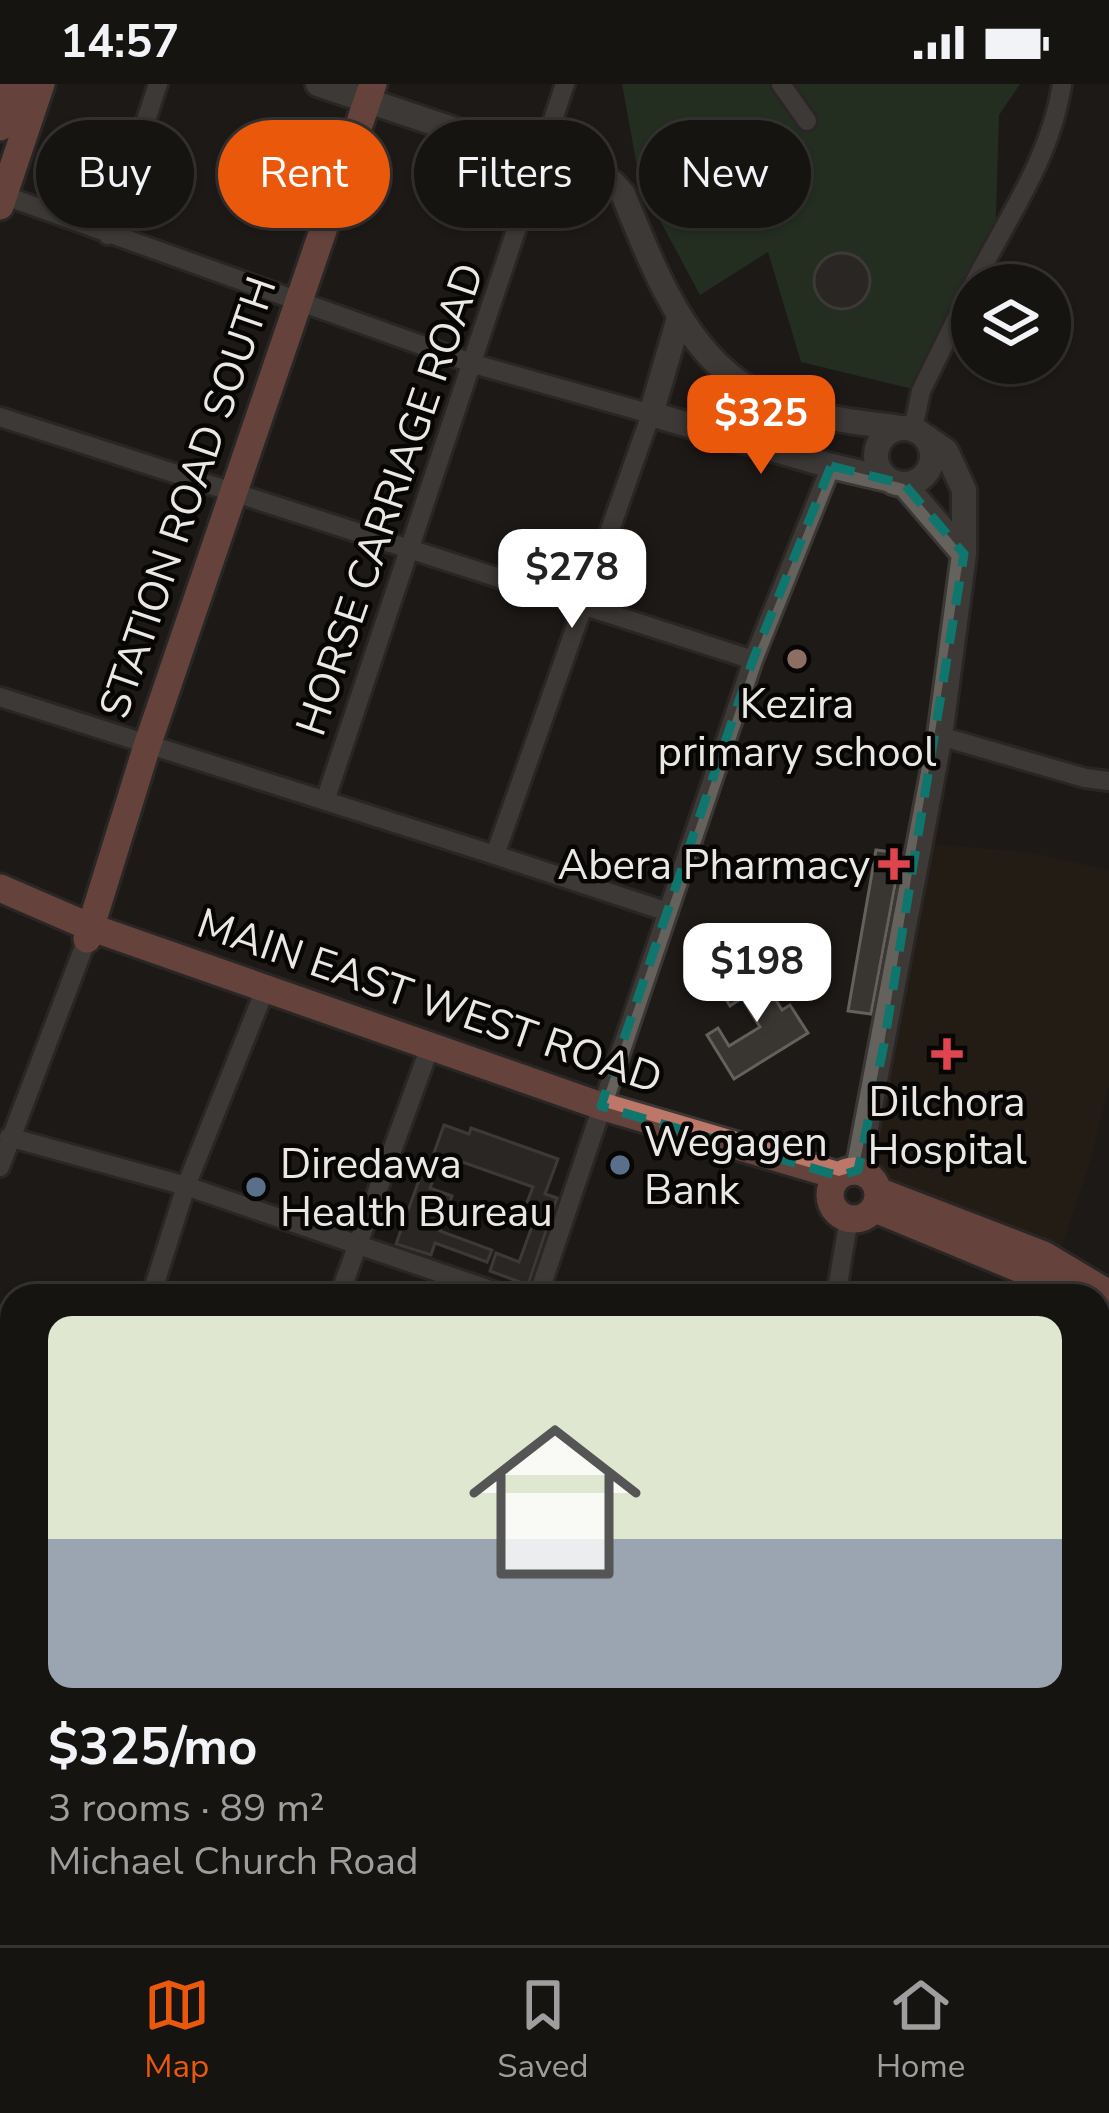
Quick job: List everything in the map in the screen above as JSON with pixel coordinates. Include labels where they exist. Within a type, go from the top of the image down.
[{"type":"main road","points":[[0,127],[14,84]]},
{"type":"main road","points":[[1,199],[41,84]]},
{"type":"main road","points":[[318,84],[370,92],[443,120]]},
{"type":"main road","name":"STATION ROAD SOUTH","points":[[88,933],[370,92]]},
{"type":"main road","points":[[615,185],[679,318],[748,390],[776,404],[913,431],[946,452],[964,490],[964,554],[940,736],[833,1206],[867,1206],[1044,1255],[1092,1284]]},
{"type":"main road","points":[[679,318],[652,414],[831,466],[916,482],[929,470],[933,456],[913,431]]},
{"type":"main road","points":[[913,431],[887,433],[877,447],[878,465],[964,554]]},
{"type":"main road","name":"MAIN EAST WEST ROAD","points":[[0,888],[88,933],[262,997],[429,1050]]},
{"type":"main road","name":"MAIN EAST WEST ROAD","points":[[0,907],[88,933],[599,1111],[842,1180]]},
{"type":"main road","points":[[842,1180],[872,1177],[867,1206]]},
{"type":"main road","points":[[955,1231],[1053,1284]]},
{"type":"street","points":[[108,235],[158,84]]},
{"type":"street","name":"HORSE CARRIAGE ROAD","points":[[553,120],[565,84]]},
{"type":"street","points":[[781,84],[806,120]]},
{"type":"street","points":[[985,264],[1053,128],[1062,84]]},
{"type":"street","points":[[1,199],[474,364],[652,414],[495,855]]},
{"type":"street","name":"HORSE CARRIAGE ROAD","points":[[325,801],[518,228]]},
{"type":"street","points":[[913,431],[921,391],[951,329]]},
{"type":"street","points":[[0,417],[753,660]]},
{"type":"street","points":[[542,1284],[753,660],[831,466]]},
{"type":"street","points":[[0,697],[668,912]]},
{"type":"street","points":[[940,736],[1109,781]]},
{"type":"street","points":[[0,1167],[88,933]]},
{"type":"street","points":[[155,1284],[186,1186],[262,997]]},
{"type":"street","points":[[343,1284],[429,1050]]},
{"type":"street","points":[[9,1137],[186,1186],[472,1284]]},
{"type":"street","points":[[840,1284],[867,1206]]},
{"type":"highlighted area","points":[[831,466],[904,484],[964,554],[884,1044],[858,1170],[839,1176],[601,1106],[753,660]]},
{"type":"shaded area","points":[[930,844],[1026,852],[1109,870],[1109,1085],[1060,1252],[899,1187],[888,1180],[873,1154]]},
{"type":"green space","points":[[622,84],[1020,84],[999,115],[995,247],[986,264],[951,264],[951,333],[921,391],[801,362],[768,252],[700,295],[664,228],[811,228],[811,120],[639,120],[639,178]]},
{"type":"building","points":[[842,253],[862,261],[870,281],[862,301],[842,309],[822,301],[814,281],[822,261]]},
{"type":"building","points":[[876,850],[901,853],[871,1014],[848,1011]]},
{"type":"building","points":[[755,966],[782,1010],[790,1005],[808,1033],[734,1079],[707,1035],[718,1028],[729,1046],[760,1027],[742,998],[730,1006],[719,988]]},
{"type":"building","points":[[444,1125],[469,1134],[471,1128],[558,1159],[545,1194],[557,1198],[528,1284],[490,1271],[496,1253],[519,1262],[538,1210],[526,1205],[533,1187],[451,1158],[447,1167],[431,1161]]},
{"type":"building","points":[[424,1166],[437,1170],[430,1188],[452,1196],[440,1231],[492,1250],[487,1262],[435,1243],[431,1255],[396,1244]]},
{"type":"place","name":"Kezira primary school","points":[[797,659]]},
{"type":"place","name":"Abera Pharmacy","points":[[894,864]]},
{"type":"place","name":"Dilchora Hospital","points":[[947,1054]]},
{"type":"place","name":"Wegagen Bank","points":[[620,1165]]},
{"type":"place","name":"Diredawa Health Bureau","points":[[256,1187]]}]
